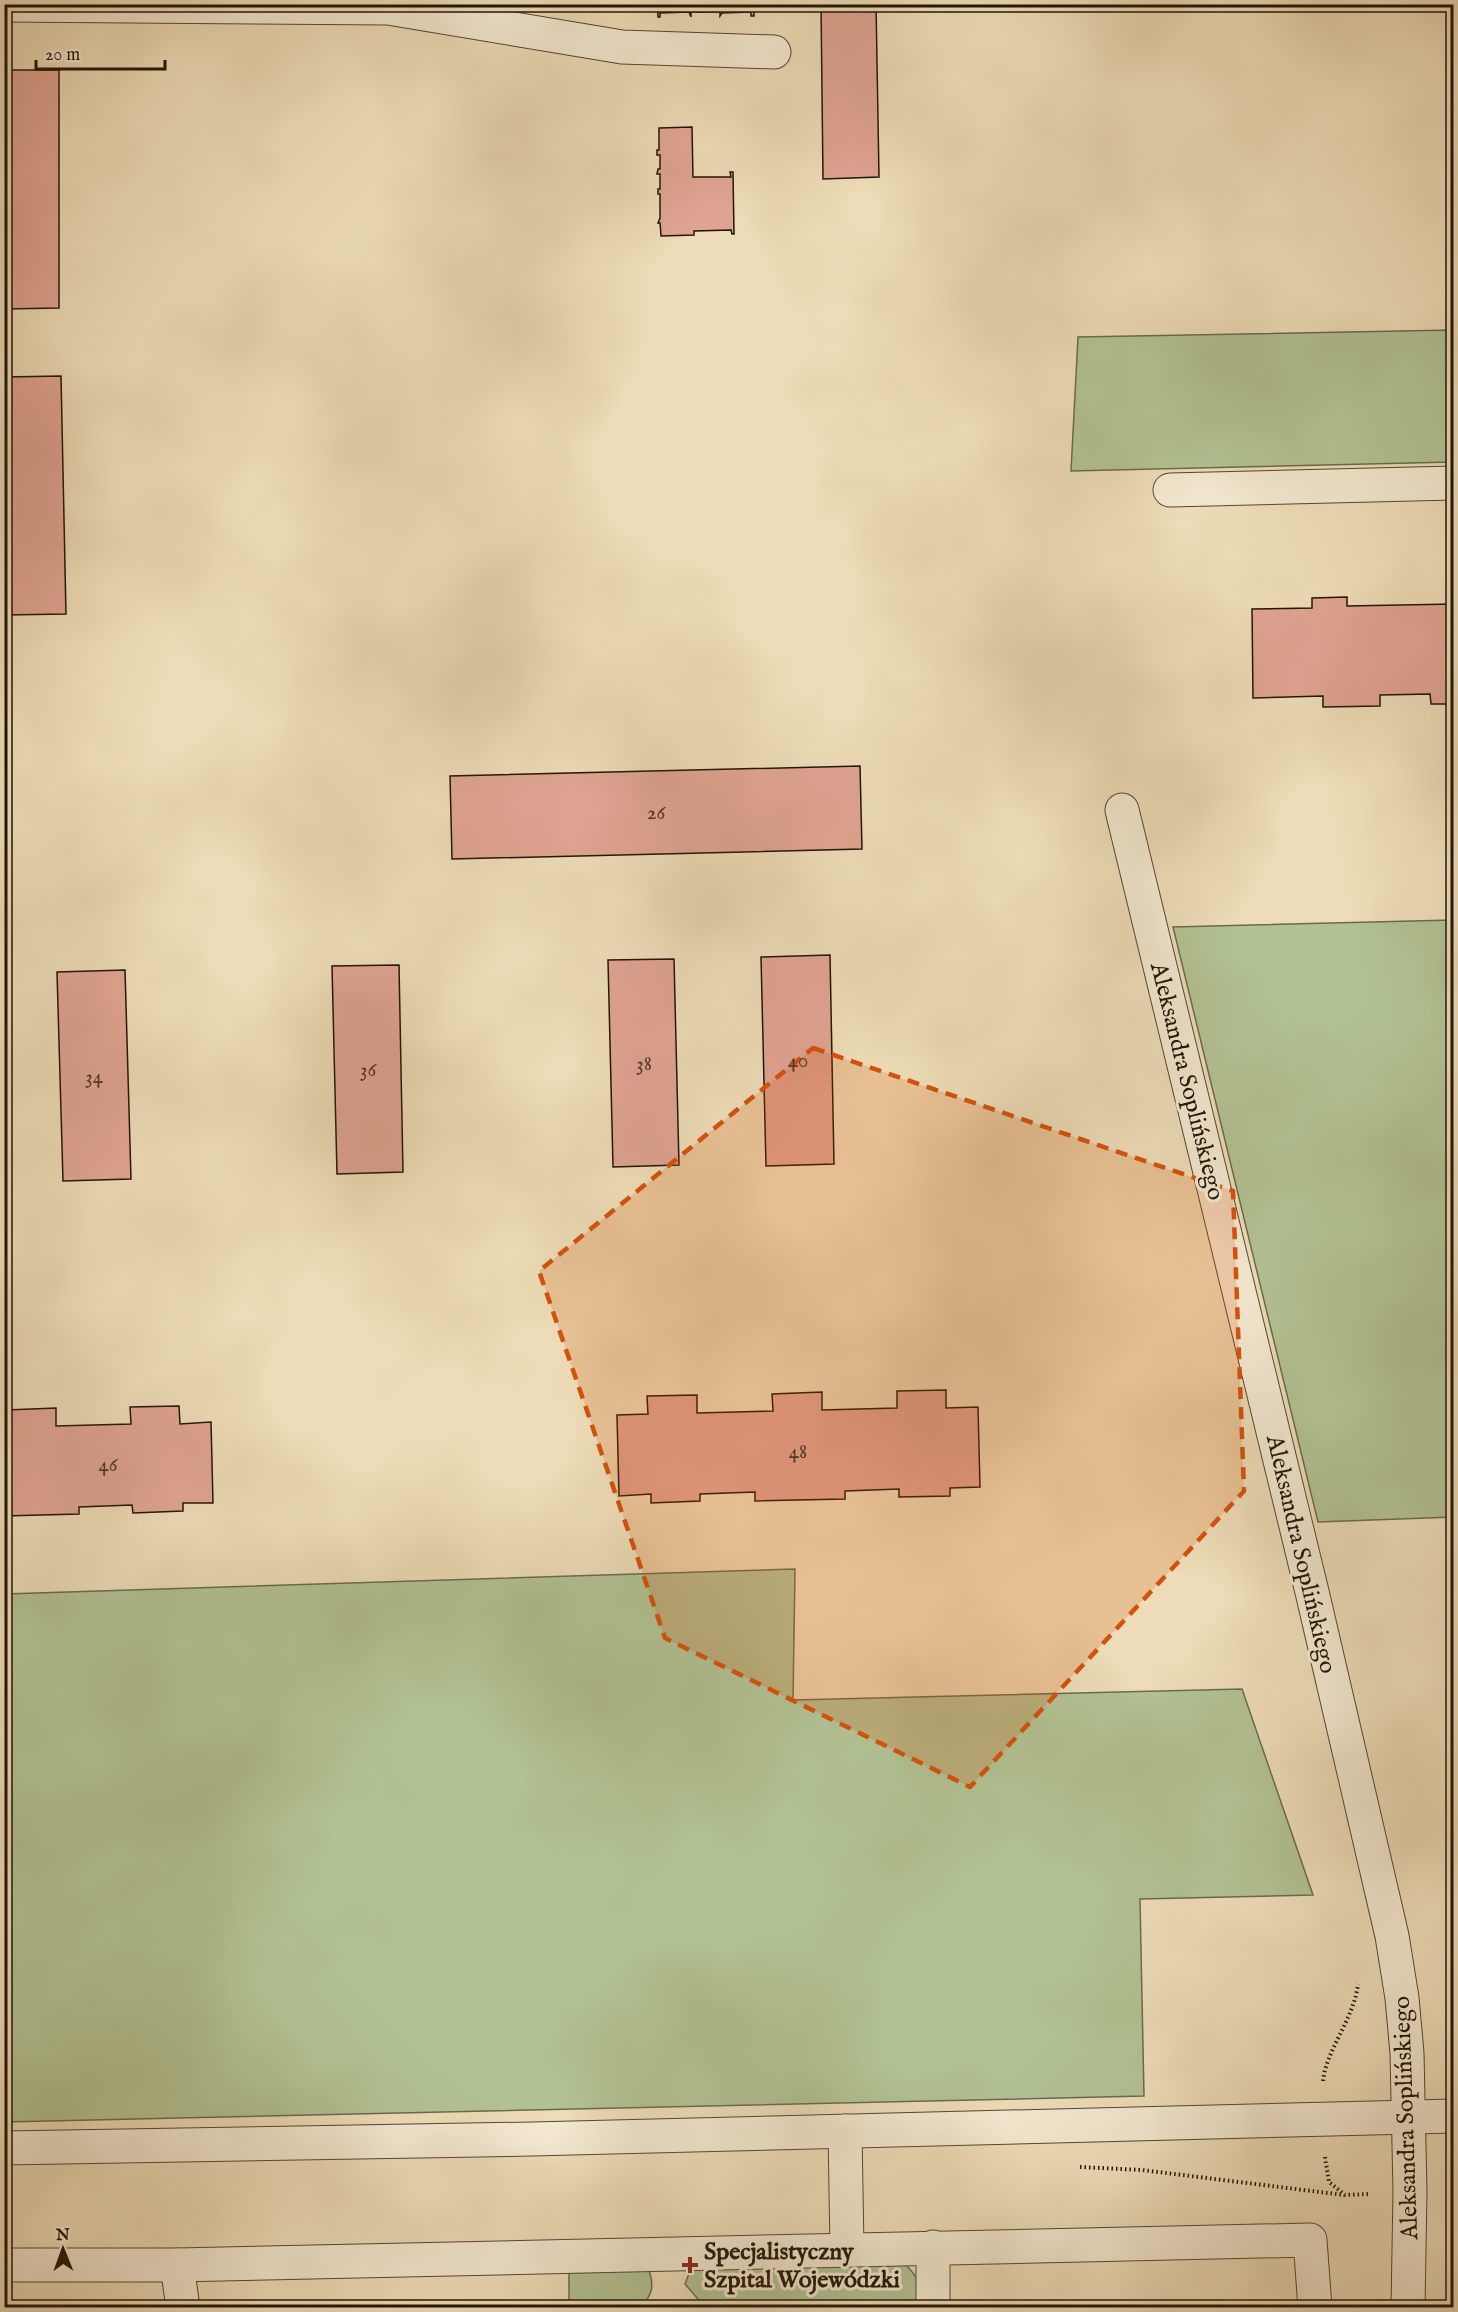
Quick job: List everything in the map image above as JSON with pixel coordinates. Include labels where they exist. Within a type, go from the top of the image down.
[{"type":"street","points":[[4,5],[388,8],[622,47],[774,52]]},
{"type":"street","points":[[1170,490],[1454,483]]},
{"type":"street","name":"Aleksandra Soplińskiego","points":[[1122,810],[1310,1584],[1392,1936],[1402,1998],[1409,2117],[1408,2307]]},
{"type":"street","points":[[4,2148],[1454,2116]]},
{"type":"street","points":[[844,2131],[847,2249]]},
{"type":"street","points":[[4,2265],[177,2265],[1310,2240],[1315,2307]]},
{"type":"street","points":[[933,2247],[933,2307]]},
{"type":"street","points":[[177,2265],[183,2307]]},
{"type":"path","points":[[1359,1980],[1356,2000],[1323,2077],[1325,2163],[1329,2182],[1345,2195],[1410,2192]]},
{"type":"highlighted area","points":[[813,1048],[1233,1191],[1244,1491],[970,1787],[665,1638],[539,1271]]},
{"type":"green space","points":[[1453,330],[1453,462],[1071,471],[1078,337]]},
{"type":"green space","points":[[1453,920],[1453,1517],[1318,1522],[1173,927]]},
{"type":"green space","points":[[795,1569],[793,1700],[1242,1689],[1313,1895],[1140,1899],[1144,2096],[5,2122],[5,1594]]},
{"type":"green space","points":[[569,2261],[649,2270],[652,2281],[650,2294],[641,2307],[569,2307]]},
{"type":"green space","points":[[702,2261],[904,2263],[918,2283],[922,2307],[704,2306],[685,2284],[690,2271]]},
{"type":"building","points":[[657,4],[754,4],[754,16],[751,16],[751,12],[722,13],[720,16],[720,12],[691,12],[691,17],[689,12],[660,13],[658,17]]},
{"type":"building","points":[[821,4],[876,4],[879,177],[823,179]]},
{"type":"building","points":[[4,70],[59,70],[59,308],[4,309]]},
{"type":"building","points":[[692,127],[693,177],[731,177],[730,172],[733,172],[734,234],[731,230],[694,231],[694,235],[661,236],[660,223],[658,223],[660,174],[657,174],[660,169],[660,155],[657,155],[659,128]]},
{"type":"building","points":[[61,376],[66,614],[4,615],[4,377]]},
{"type":"building","points":[[1347,597],[1347,606],[1454,604],[1454,704],[1431,704],[1430,694],[1380,695],[1380,706],[1323,707],[1323,696],[1253,698],[1252,609],[1312,608],[1312,598]]},
{"type":"building","points":[[860,766],[862,849],[452,859],[450,776]]},
{"type":"building","points":[[830,955],[834,1164],[766,1166],[761,957]]},
{"type":"building","points":[[674,959],[679,1165],[613,1167],[608,960]]},
{"type":"building","points":[[399,965],[403,1172],[337,1174],[332,966]]},
{"type":"building","points":[[125,970],[131,1179],[63,1181],[57,972]]},
{"type":"building","points":[[946,1390],[946,1408],[978,1407],[980,1487],[950,1488],[950,1496],[899,1497],[899,1489],[845,1491],[845,1499],[755,1501],[755,1492],[700,1494],[700,1501],[651,1503],[651,1494],[619,1496],[617,1415],[648,1414],[647,1396],[697,1395],[697,1413],[773,1411],[772,1394],[822,1392],[822,1410],[897,1408],[897,1391]]},
{"type":"building","points":[[179,1406],[180,1424],[211,1422],[213,1503],[183,1503],[183,1511],[133,1513],[132,1505],[79,1507],[79,1514],[4,1516],[6,1410],[56,1408],[56,1426],[131,1424],[130,1407]]},
{"type":"place","name":"Specjalistyczny Szpital Wojewódzki","points":[[690,2265]]}]
